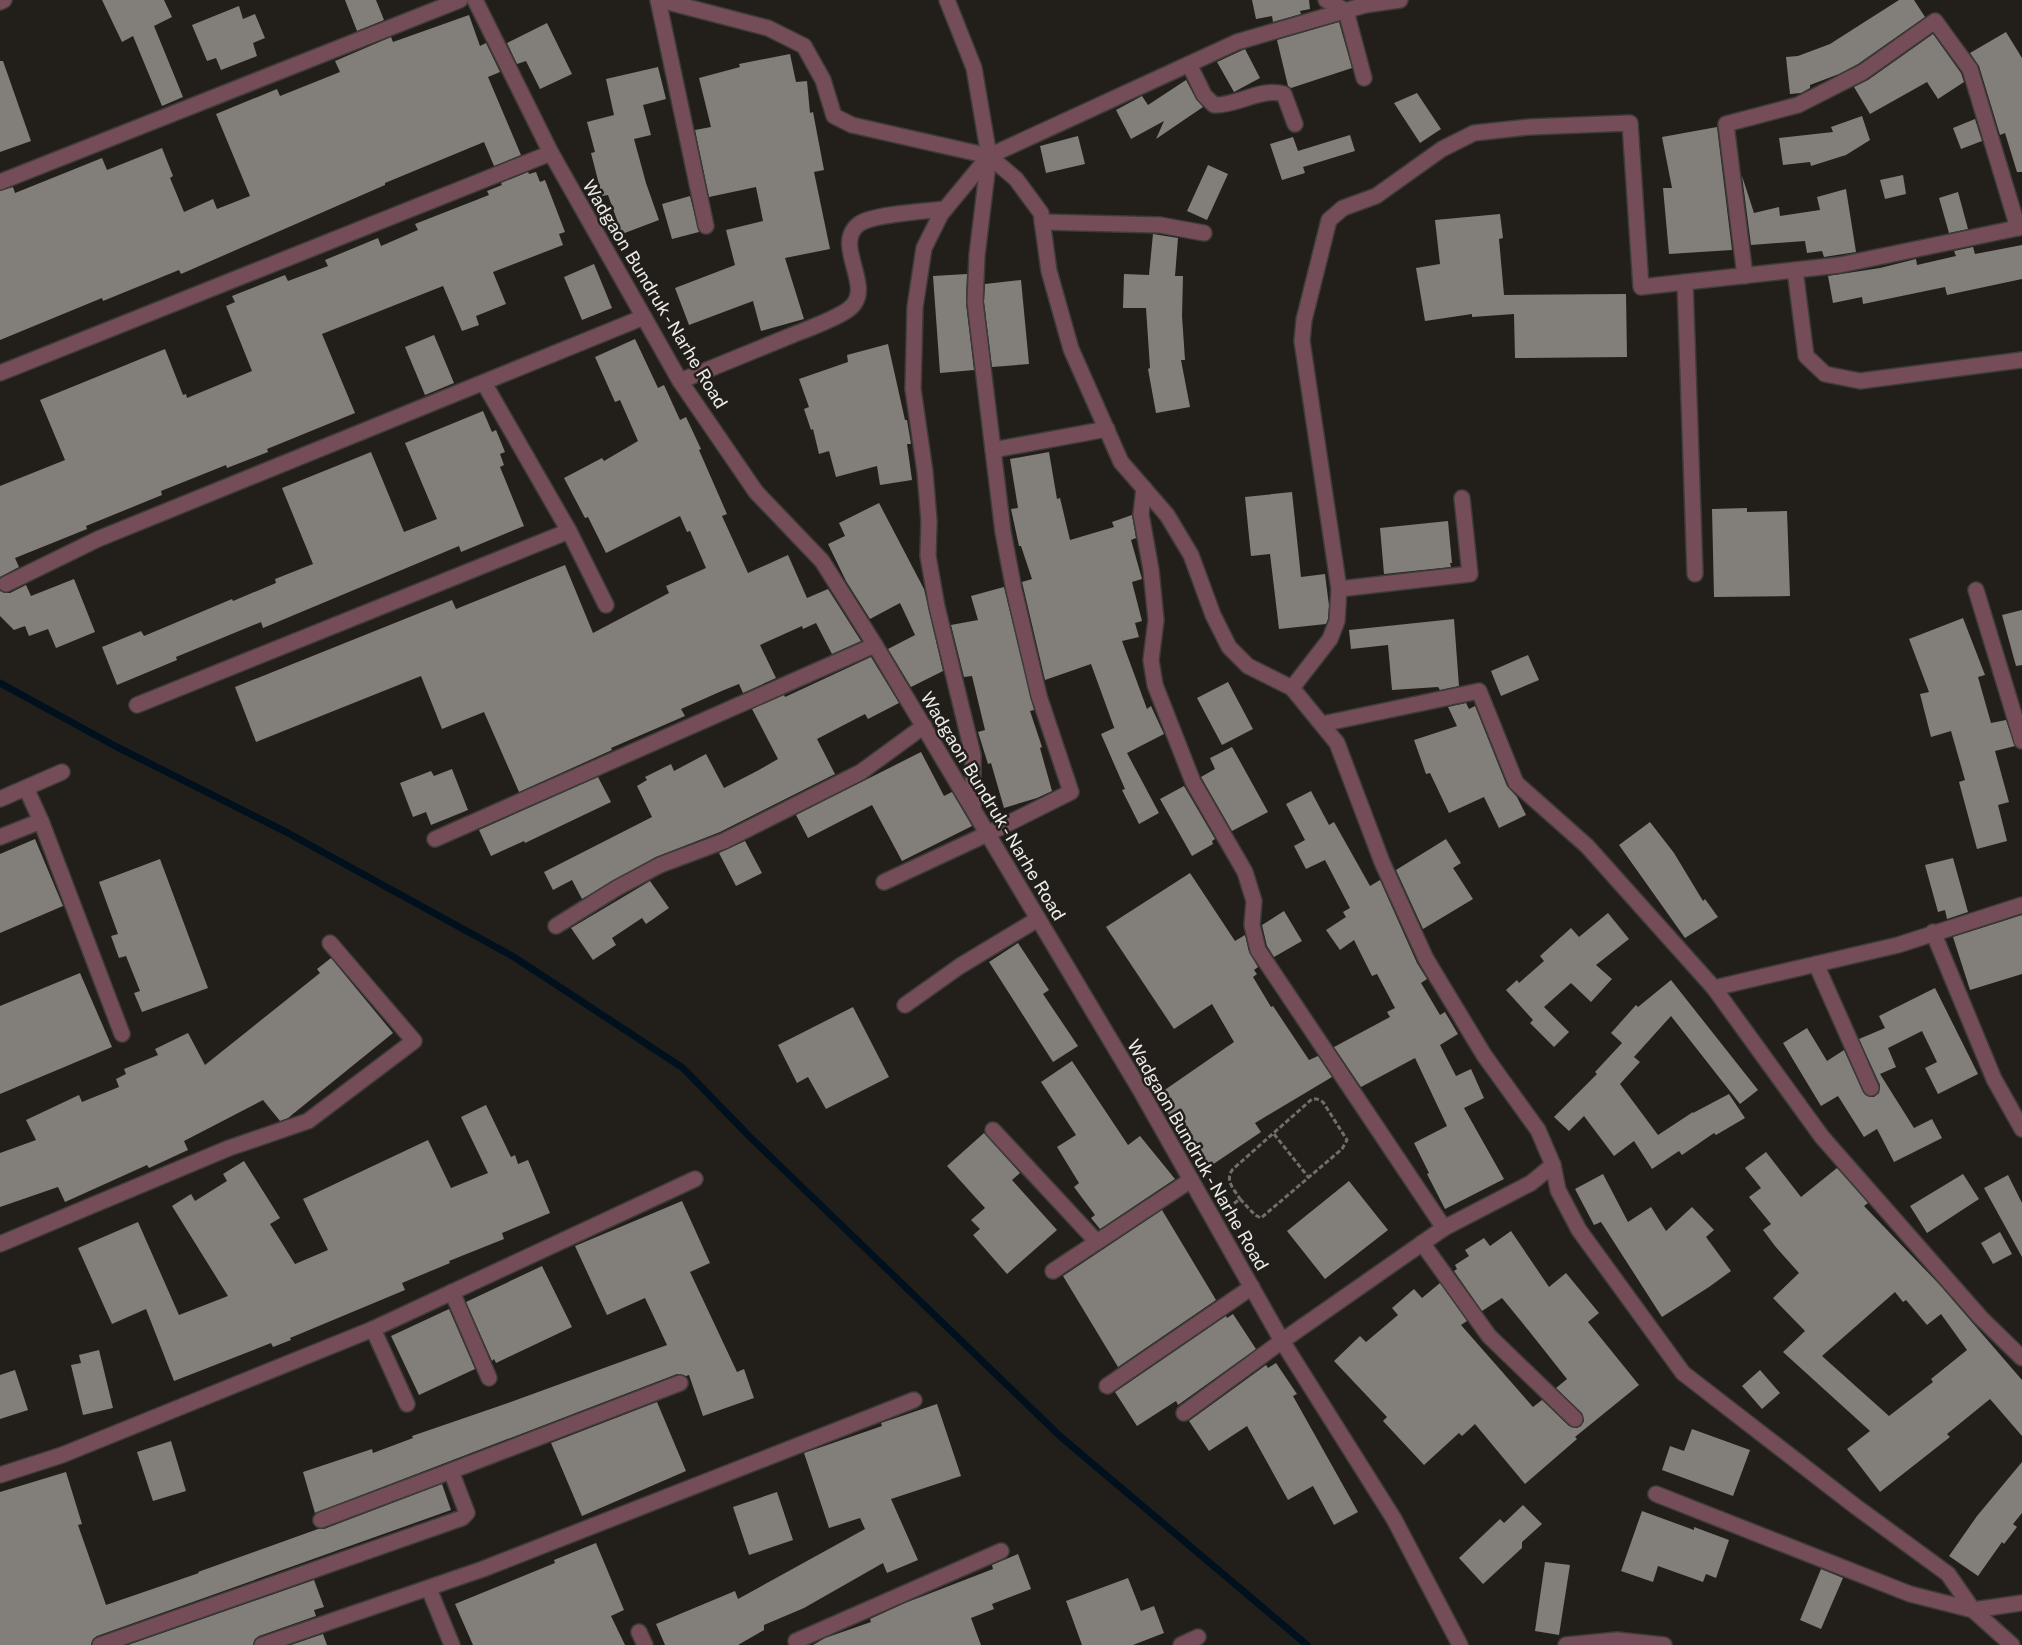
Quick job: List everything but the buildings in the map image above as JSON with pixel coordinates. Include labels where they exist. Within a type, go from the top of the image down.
[{"type":"street","points":[[0,2],[4,0]]},
{"type":"street","points":[[0,182],[460,0]]},
{"type":"street","name":"Wadgaon Bundruk - Narhe Road","points":[[475,0],[550,153],[680,381],[756,492],[822,561],[924,726],[1214,1219],[1282,1340],[1394,1519],[1460,1645]]},
{"type":"street","points":[[706,226],[659,0],[768,28],[804,46],[823,80],[834,116],[852,125],[989,156],[1016,179],[1041,213],[1049,271],[1071,349],[1121,462],[1167,515],[1190,555],[1213,615],[1229,647],[1248,666],[1292,688],[1337,743],[1382,862],[1426,959],[1484,1055],[1538,1130],[1553,1166],[1558,1190],[1579,1230],[1684,1373],[1855,1506],[1948,1574],[1973,1610],[2012,1645]]},
{"type":"street","points":[[884,882],[1071,792],[1040,696],[1014,590],[1003,532],[975,302],[977,255],[989,156],[974,68],[946,0]]},
{"type":"street","points":[[1326,0],[1346,11],[1364,78]]},
{"type":"street","points":[[973,809],[973,755],[937,607],[928,556],[929,522],[925,472],[913,389],[915,307],[924,248],[945,209],[989,156],[1237,42],[1365,4],[1400,0]]},
{"type":"street","points":[[1292,688],[1330,639],[1337,621],[1339,589],[1302,341],[1304,320],[1329,220],[1343,208],[1376,196],[1442,149],[1474,134],[1529,127],[1630,123],[1640,287],[1745,276],[1795,270],[1840,266],[2020,228],[1970,69],[1935,20],[1863,72],[1798,105],[1726,124],[1745,276]]},
{"type":"street","points":[[1190,64],[1204,94],[1214,105],[1225,106],[1239,100],[1276,92],[1284,94],[1295,124]]},
{"type":"street","points":[[0,373],[550,153]]},
{"type":"street","points":[[680,381],[810,328],[850,309],[857,297],[858,285],[850,250],[852,233],[859,223],[882,217],[945,209]]},
{"type":"street","points":[[1042,222],[1160,225],[1204,233]]},
{"type":"street","points":[[1795,270],[1806,356],[1826,374],[1860,381],[2022,360]]},
{"type":"street","points":[[1685,282],[1695,574]]},
{"type":"street","points":[[6,584],[98,539],[644,317]]},
{"type":"street","points":[[484,383],[569,531],[606,605]]},
{"type":"street","points":[[993,450],[1107,429]]},
{"type":"street","points":[[1144,488],[1141,514],[1156,620],[1150,660],[1155,685],[1193,782],[1245,872],[1254,901],[1252,926],[1258,950],[1444,1228]]},
{"type":"street","points":[[1339,589],[1470,574],[1462,498]]},
{"type":"street","points":[[137,705],[569,531]]},
{"type":"street","points":[[1976,590],[2022,741]]},
{"type":"street","points":[[436,839],[874,645]]},
{"type":"street","points":[[1322,724],[1479,691],[1516,783],[1587,846],[1714,988],[1822,1137],[1981,1318],[2022,1358]]},
{"type":"street","points":[[556,926],[617,888],[660,865],[724,841],[862,772],[924,726]]},
{"type":"street","points":[[0,799],[62,772]]},
{"type":"street","points":[[26,788],[41,821],[122,1034]]},
{"type":"street","points":[[0,837],[41,821]]},
{"type":"street","points":[[1714,988],[1898,944],[2022,905]]},
{"type":"street","points":[[905,1005],[960,966],[1038,919]]},
{"type":"street","points":[[1933,932],[1994,1079],[2022,1129]]},
{"type":"street","points":[[0,1244],[229,1148],[308,1121],[414,1041],[330,943]]},
{"type":"street","points":[[1816,964],[1871,1088]]},
{"type":"street","points":[[993,1130],[1097,1242]]},
{"type":"street","points":[[1184,1413],[1282,1340],[1444,1228],[1531,1183],[1553,1166]]},
{"type":"street","points":[[0,1475],[62,1455],[373,1329],[695,1179]]},
{"type":"street","points":[[1053,1272],[1191,1180]]},
{"type":"street","points":[[1422,1243],[1490,1336],[1575,1419]]},
{"type":"street","points":[[1107,1386],[1252,1287]]},
{"type":"street","points":[[452,1292],[489,1378]]},
{"type":"street","points":[[373,1329],[407,1404]]},
{"type":"street","points":[[321,1520],[680,1383]]},
{"type":"street","points":[[262,1645],[429,1589],[914,1400]]},
{"type":"street","points":[[100,1645],[462,1518],[467,1513],[451,1471]]},
{"type":"street","points":[[1656,1494],[1910,1594],[1973,1610],[2022,1603]]},
{"type":"street","points":[[798,1645],[796,1641],[1000,1551]]},
{"type":"street","points":[[429,1589],[452,1645]]},
{"type":"street","points":[[1181,1645],[1198,1637]]},
{"type":"street","points":[[1566,1645],[1617,1640],[1664,1645]]},
{"type":"path","points":[[1317,1099],[1323,1102],[1347,1140],[1342,1149],[1309,1178],[1261,1218],[1255,1215],[1240,1199],[1228,1180],[1229,1174],[1312,1100],[1317,1099]]},
{"type":"path","points":[[1274,1134],[1309,1178]]},
{"type":"path","points":[[1214,1219],[1240,1199]]},
{"type":"waterway","points":[[0,683],[117,747],[288,833],[514,957],[683,1068],[749,1136],[1061,1437],[1307,1645]]}]
